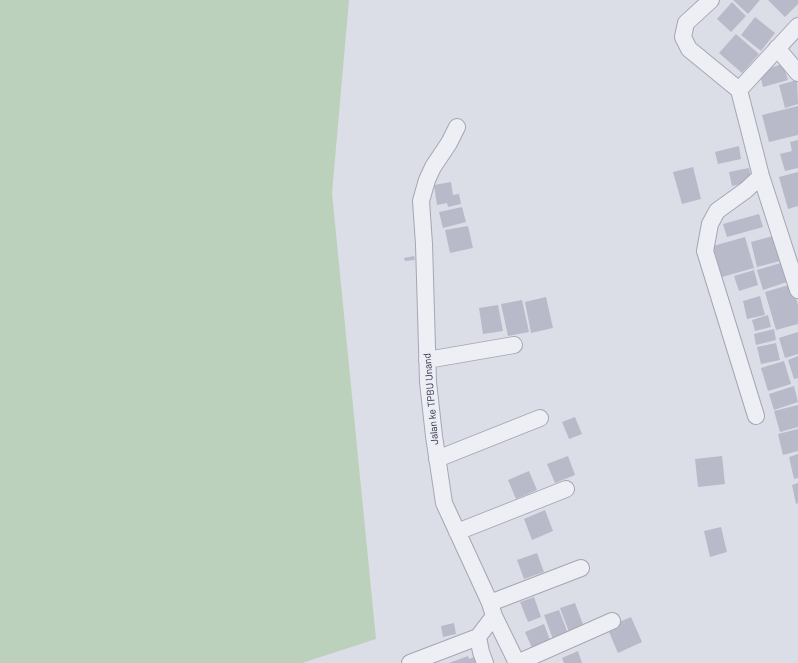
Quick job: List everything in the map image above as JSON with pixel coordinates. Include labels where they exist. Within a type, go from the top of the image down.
[{"type":"street","points":[[711,0],[686,23],[683,37],[689,49],[739,90],[761,176],[798,290]]},
{"type":"street","points":[[739,90],[798,26]]},
{"type":"street","points":[[777,48],[798,73]]},
{"type":"street","name":"Jalan ke TPBU Unand","points":[[457,127],[449,143],[433,167],[427,180],[421,201],[424,244],[426,360],[434,436],[444,503],[517,663],[612,622]]},
{"type":"street","points":[[756,416],[705,251],[710,224],[717,211],[746,190],[761,176]]},
{"type":"street","points":[[426,360],[514,345]]},
{"type":"street","points":[[437,459],[540,418]]},
{"type":"street","points":[[457,532],[566,489]]},
{"type":"street","points":[[485,663],[478,637],[492,609],[582,568]]},
{"type":"street","points":[[410,663],[478,637]]},
{"type":"green space","points":[[0,0],[349,0],[332,193],[376,639],[302,663],[0,663]]},
{"type":"building","points":[[733,0],[760,0],[748,14]]},
{"type":"building","points":[[768,0],[798,0],[798,4],[785,17]]},
{"type":"building","points":[[732,2],[746,16],[731,32],[717,19]]},
{"type":"building","points":[[755,17],[775,33],[761,51],[741,35]]},
{"type":"building","points":[[736,34],[759,54],[742,73],[719,53]]},
{"type":"building","points":[[783,64],[788,80],[763,87],[759,71]]},
{"type":"building","points":[[797,80],[798,104],[785,108],[779,85]]},
{"type":"building","points":[[798,106],[798,135],[769,142],[762,115]]},
{"type":"building","points":[[798,140],[798,168],[785,171],[780,154],[792,151],[790,142]]},
{"type":"building","points":[[739,146],[741,159],[718,164],[715,152]]},
{"type":"building","points":[[693,167],[701,199],[682,204],[673,172]]},
{"type":"building","points":[[749,168],[752,182],[732,186],[729,172]]},
{"type":"building","points":[[798,172],[798,206],[788,209],[779,177]]},
{"type":"building","points":[[451,182],[453,195],[459,194],[461,204],[448,207],[447,203],[437,205],[434,185]]},
{"type":"building","points":[[462,207],[466,222],[443,228],[439,212]]},
{"type":"building","points":[[759,214],[763,227],[727,237],[723,224]]},
{"type":"building","points":[[468,226],[473,248],[450,253],[445,230]]},
{"type":"building","points":[[773,236],[780,261],[757,267],[751,242]]},
{"type":"building","points":[[745,237],[754,268],[722,277],[713,246]]},
{"type":"building","points":[[414,256],[415,260],[405,261],[404,258]]},
{"type":"building","points":[[784,262],[790,281],[763,290],[757,270]]},
{"type":"building","points":[[754,270],[758,285],[739,291],[734,276]]},
{"type":"building","points":[[792,284],[798,305],[798,324],[776,330],[765,292]]},
{"type":"building","points":[[760,296],[765,315],[747,319],[743,301]]},
{"type":"building","points":[[546,297],[553,328],[531,333],[525,302]]},
{"type":"building","points":[[522,300],[529,332],[508,336],[501,304]]},
{"type":"building","points":[[498,305],[503,331],[483,334],[479,308]]},
{"type":"building","points":[[768,315],[771,327],[755,331],[752,320]]},
{"type":"building","points":[[774,329],[776,340],[756,345],[754,334]]},
{"type":"building","points":[[798,332],[798,354],[785,358],[779,338]]},
{"type":"building","points":[[776,343],[780,360],[761,364],[757,347]]},
{"type":"building","points":[[798,356],[798,378],[794,379],[788,360]]},
{"type":"building","points":[[784,361],[791,384],[768,391],[761,368]]},
{"type":"building","points":[[794,386],[798,402],[774,410],[769,394]]},
{"type":"building","points":[[798,405],[798,427],[780,432],[774,411]]},
{"type":"building","points":[[575,417],[582,434],[569,439],[562,422]]},
{"type":"building","points":[[798,429],[798,451],[783,455],[778,434]]},
{"type":"building","points":[[798,454],[798,478],[794,479],[789,457]]},
{"type":"building","points":[[568,456],[575,475],[555,483],[547,464]]},
{"type":"building","points":[[722,456],[725,484],[698,487],[695,459]]},
{"type":"building","points":[[529,471],[537,490],[516,499],[508,480]]},
{"type":"building","points":[[798,483],[798,503],[796,504],[792,485]]},
{"type":"building","points":[[545,510],[553,531],[532,540],[524,519]]},
{"type":"building","points":[[721,527],[727,552],[710,557],[704,531]]},
{"type":"building","points":[[537,553],[544,572],[524,579],[517,560]]},
{"type":"building","points":[[534,597],[541,617],[528,622],[520,602]]},
{"type":"building","points":[[575,603],[584,627],[569,632],[560,608]]},
{"type":"building","points":[[559,610],[569,636],[554,642],[544,615]]},
{"type":"building","points":[[631,617],[642,642],[618,653],[609,632],[614,630],[612,625]]},
{"type":"building","points":[[454,623],[456,634],[443,637],[441,626]]},
{"type":"building","points":[[544,624],[550,640],[532,648],[525,632]]},
{"type":"building","points":[[578,651],[582,663],[564,663],[562,658]]},
{"type":"building","points":[[468,656],[469,659],[474,657],[476,663],[449,663]]}]
